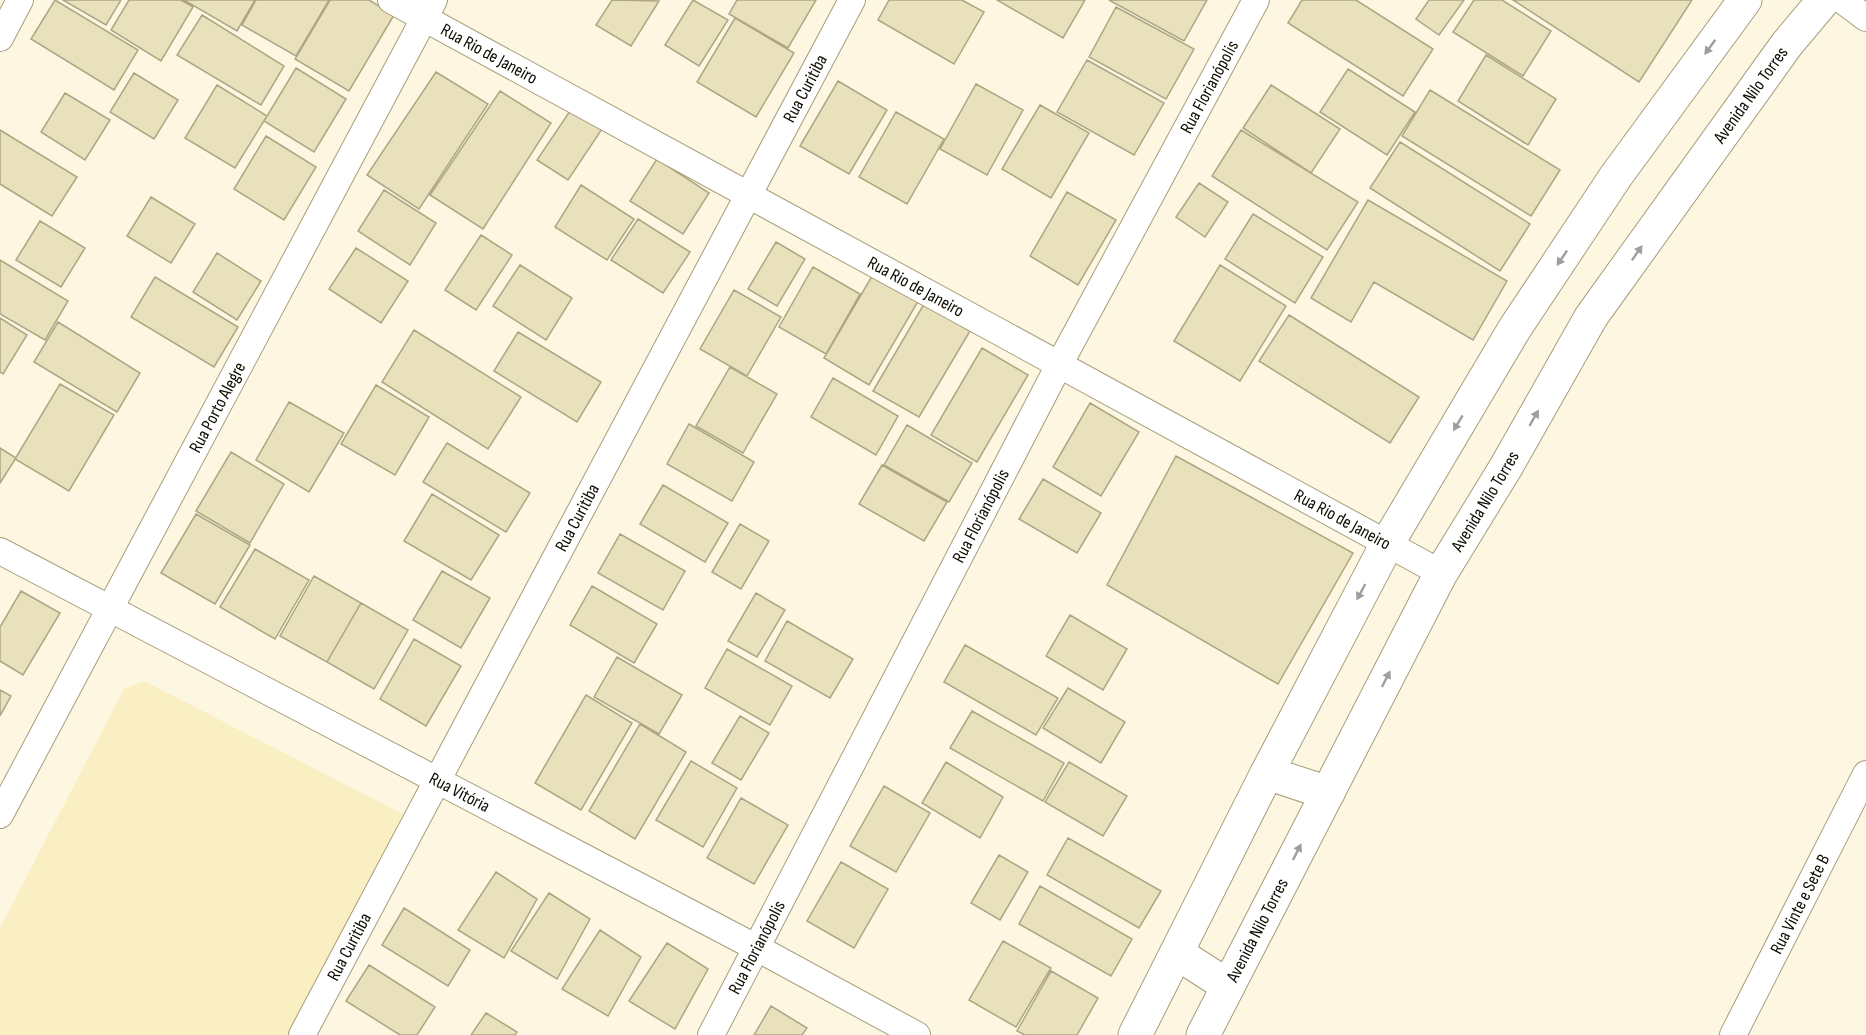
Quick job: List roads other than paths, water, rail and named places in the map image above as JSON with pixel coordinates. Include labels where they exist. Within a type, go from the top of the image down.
[{"type":"main road","points":[[1135,1035],[1267,773],[1387,544],[1521,319],[1616,176],[1745,0]]},
{"type":"main road","name":"Avenida Nilo Torres","points":[[1203,1035],[1441,573],[1506,467],[1591,317],[1787,44],[1824,0]]},
{"type":"main road","points":[[1267,773],[1328,793]]},
{"type":"main road","points":[[1176,953],[1228,986]]},
{"type":"street","points":[[0,38],[20,0]]},
{"type":"street","name":"Rua Rio de Janeiro","points":[[391,0],[429,9],[749,196],[1441,573]]},
{"type":"street","name":"Rua Curitiba","points":[[302,1035],[852,0]]},
{"type":"street","name":"Rua Florianópolis","points":[[711,1035],[1059,365],[1256,0]]},
{"type":"street","points":[[1842,0],[1866,18]]},
{"type":"street","name":"Rua Porto Alegre","points":[[0,815],[429,9]]},
{"type":"street","name":"Rua Vitória","points":[[0,551],[757,948],[917,1035]]},
{"type":"street","name":"Rua Vinte e Sete B","points":[[1733,1035],[1863,785]]}]
